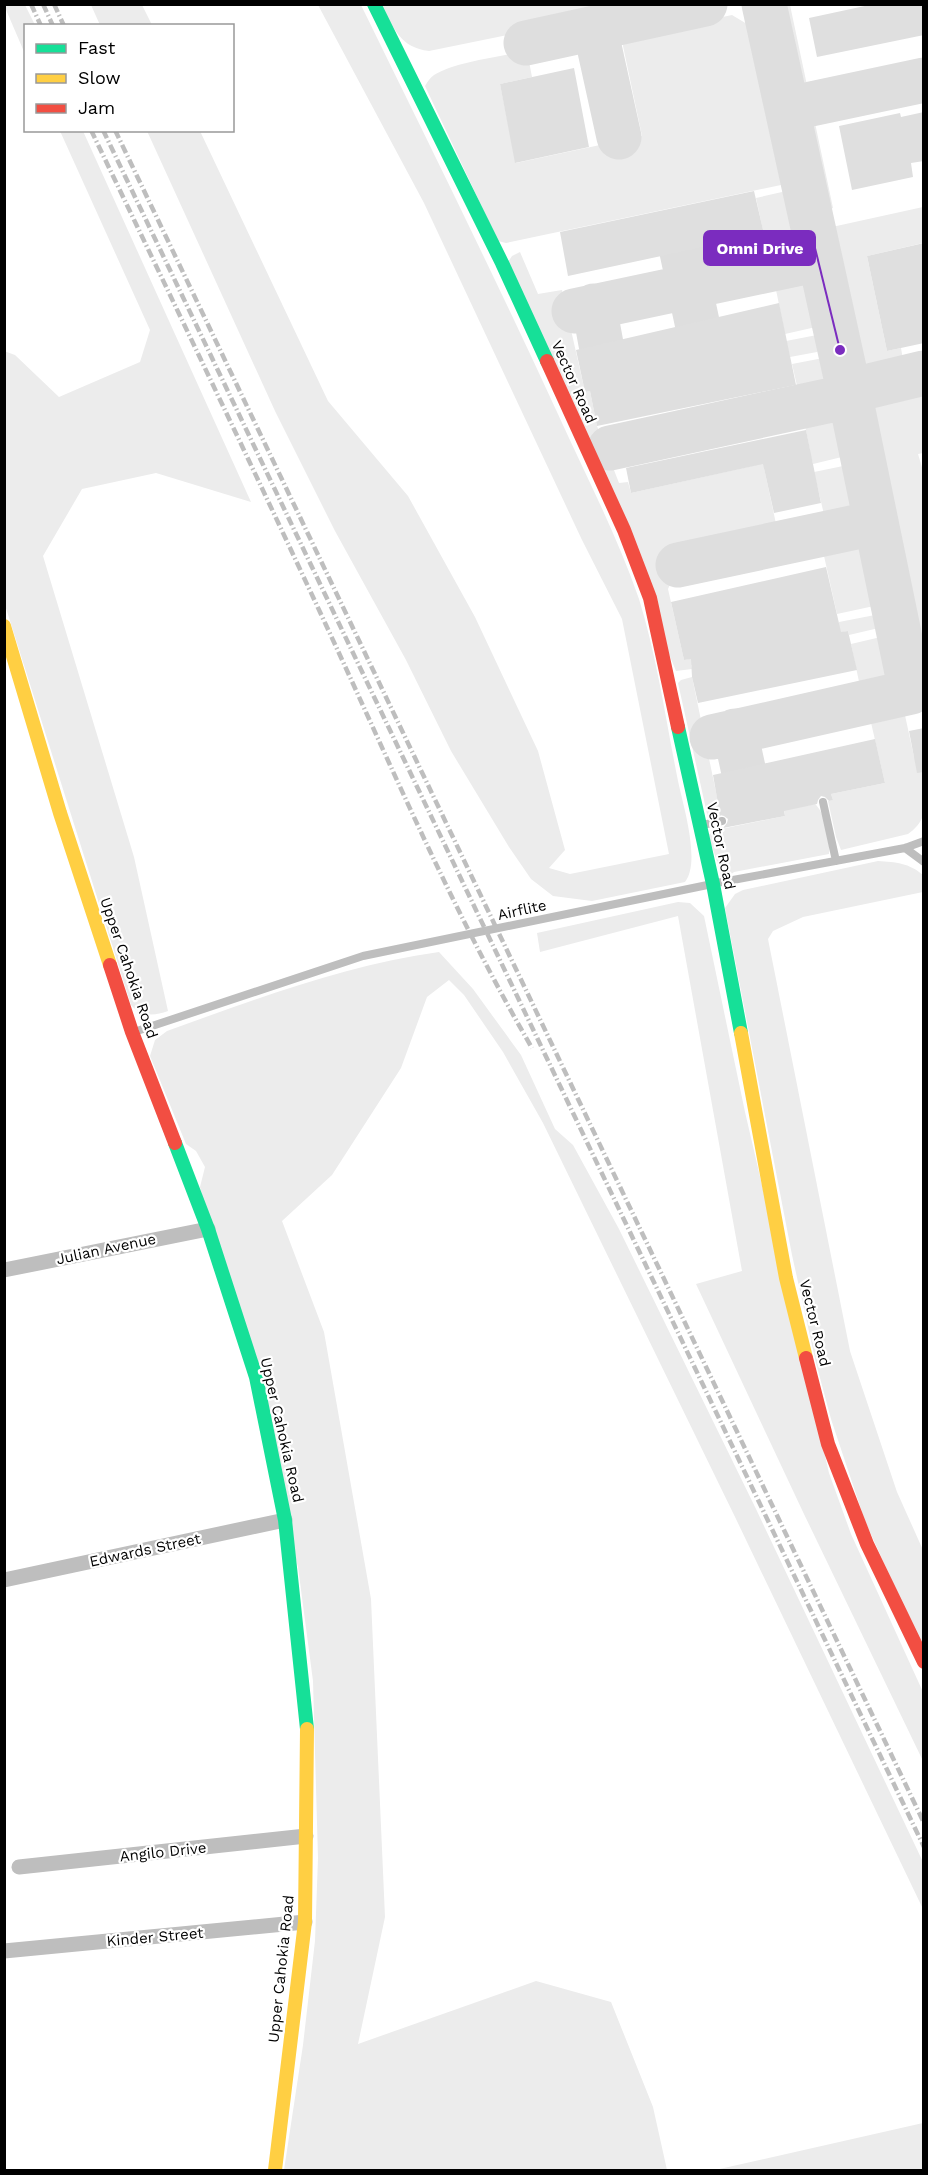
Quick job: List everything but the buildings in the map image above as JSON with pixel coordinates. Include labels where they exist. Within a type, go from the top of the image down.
[{"type":"street","name":"Vector Road","points":[[374,4],[502,263],[624,530],[650,598],[713,884],[786,1278],[828,1444],[867,1544],[924,1662]]},
{"type":"street","name":"Upper Cahokia Road","points":[[4,627],[7,644],[60,813],[132,1032],[208,1228],[256,1377],[285,1520],[308,1737],[305,1922],[275,2170]]},
{"type":"street","name":"Julian Avenue","points":[[4,1270],[208,1228]]},
{"type":"street","name":"Edwards Street","points":[[4,1580],[285,1520]]},
{"type":"street","name":"Angilo Drive","points":[[19,1867],[306,1836]]},
{"type":"street","name":"Kinder Street","points":[[4,1951],[305,1922]]},
{"type":"lane","points":[[823,802],[836,861]]},
{"type":"lane","points":[[700,825],[722,820]]},
{"type":"lane","name":"Airflite","points":[[132,1032],[363,956],[713,884],[905,848],[924,841]]},
{"type":"lane","points":[[905,848],[924,862]]},
{"type":"shaded area","points":[[4,5],[25,5],[34,24],[24,24],[24,52]]},
{"type":"shaded area","points":[[91,5],[142,5],[152,24],[100,24]]},
{"type":"shaded area","points":[[318,5],[361,5],[509,310],[621,552],[639,599],[651,643],[687,818],[691,861],[685,882],[592,901],[553,896],[531,879],[451,751],[406,660],[335,531],[275,411],[147,132],[200,132],[328,401],[408,496],[475,617],[538,751],[565,850],[549,868],[570,874],[669,854],[622,619],[582,540],[424,203]]},
{"type":"shaded area","points":[[382,5],[655,5],[429,51],[411,46],[399,36]]},
{"type":"shaded area","points":[[782,5],[790,5],[833,208],[828,210],[820,207],[778,8]]},
{"type":"shaded area","points":[[732,15],[747,24],[756,35],[788,181],[781,185],[506,243],[498,241],[425,86],[431,77],[454,66],[527,51],[532,77],[500,84],[516,163],[642,136],[623,46],[624,38]]},
{"type":"shaded area","points":[[60,132],[83,132],[251,502],[156,473],[82,489],[43,556],[134,857],[168,1011],[158,1014],[139,1012],[131,1005],[5,605],[4,351],[15,355],[59,397],[140,362],[150,330]]},
{"type":"shaded area","points":[[782,192],[791,193],[802,245],[796,252],[769,258],[756,198]]},
{"type":"shaded area","points":[[923,207],[923,243],[867,256],[887,351],[901,348],[904,365],[879,370],[865,367],[850,346],[827,233],[832,227]]},
{"type":"shaded area","points":[[520,252],[538,294],[562,290],[585,392],[590,391],[597,426],[619,483],[628,482],[631,493],[810,451],[803,415],[827,409],[837,412],[846,456],[813,464],[811,457],[764,468],[778,533],[669,556],[673,578],[668,589],[684,660],[839,626],[839,622],[875,615],[881,618],[883,627],[849,635],[848,631],[691,665],[692,669],[676,671],[508,262],[512,256]]},
{"type":"shaded area","points":[[800,275],[809,279],[819,324],[816,327],[785,334],[774,280]]},
{"type":"shaded area","points":[[821,336],[823,348],[817,352],[790,357],[786,341]]},
{"type":"shaded area","points":[[826,359],[832,388],[823,395],[800,399],[792,364]]},
{"type":"shaded area","points":[[923,388],[923,453],[918,454],[924,474],[923,692],[867,427],[874,408],[887,397]]},
{"type":"shaded area","points":[[848,465],[860,515],[826,523],[814,472]]},
{"type":"shaded area","points":[[865,538],[878,600],[874,606],[837,614],[822,547]]},
{"type":"shaded area","points":[[885,636],[893,676],[886,686],[861,691],[851,644]]},
{"type":"shaded area","points":[[692,677],[721,816],[708,818],[678,683]]},
{"type":"shaded area","points":[[903,706],[914,757],[919,756],[922,769],[925,802],[922,818],[908,834],[841,850],[828,801],[833,800],[831,794],[885,783],[869,714]]},
{"type":"shaded area","points":[[815,804],[822,814],[826,827],[829,854],[734,872],[722,882],[708,835],[716,830],[785,816],[784,810]]},
{"type":"shaded area","points":[[878,861],[902,864],[918,871],[923,875],[923,892],[803,917],[773,931],[768,939],[850,1351],[897,1492],[923,1550],[923,1649],[865,1521],[831,1419],[816,1363],[792,1255],[725,908],[735,894],[743,890]]},
{"type":"shaded area","points":[[678,902],[690,903],[704,916],[745,1112],[829,1473],[851,1534],[923,1692],[923,1761],[696,1284],[742,1271],[678,916],[540,952],[537,933]]},
{"type":"shaded area","points":[[439,952],[473,989],[521,1055],[555,1129],[573,1145],[619,1229],[756,1509],[923,1862],[923,1909],[543,1123],[503,1052],[464,995],[449,980],[427,997],[401,1068],[332,1175],[282,1221],[324,1332],[371,1599],[385,1917],[358,2044],[536,1981],[611,2002],[653,2107],[667,2170],[284,2170],[303,2045],[315,1941],[318,1858],[313,1681],[298,1567],[200,1187],[205,1167],[196,1151],[186,1144],[150,1056],[155,1040],[167,1031],[200,1019],[335,974]]},
{"type":"shaded area","points":[[923,2123],[923,2170],[715,2170]]},
{"type":"taxiway","points":[[526,43],[705,4]]},
{"type":"taxiway","points":[[712,737],[911,692],[849,391],[764,4]]},
{"type":"taxiway","points":[[595,28],[619,137]]},
{"type":"taxiway","points":[[811,104],[924,80]]},
{"type":"taxiway","points":[[682,252],[697,322]]},
{"type":"taxiway","points":[[574,311],[820,259]]},
{"type":"taxiway","points":[[594,306],[601,344]]},
{"type":"taxiway","points":[[849,391],[924,373]]},
{"type":"taxiway","points":[[610,448],[850,396]]},
{"type":"taxiway","points":[[678,565],[875,523]]},
{"type":"taxiway","points":[[735,731],[743,768]]},
{"type":"railway","points":[[31,4],[40,24]]},
{"type":"railway","points":[[43,4],[52,24]]},
{"type":"railway","points":[[54,4],[63,24]]},
{"type":"railway","points":[[92,132],[268,501],[424,839],[476,945],[532,1048]]},
{"type":"railway","points":[[104,132],[924,1847]]},
{"type":"railway","points":[[116,132],[924,1823]]},
{"type":"traffic: fast","points":[[374,4],[502,263],[547,361]]},
{"type":"traffic: fast","points":[[678,727],[713,884],[741,1033]]},
{"type":"traffic: fast","points":[[175,1143],[208,1229],[256,1377],[285,1520],[307,1729]]},
{"type":"traffic: slow","points":[[4,626],[60,813],[110,965]]},
{"type":"traffic: slow","points":[[741,1033],[786,1278],[806,1358]]},
{"type":"traffic: slow","points":[[275,2170],[305,1922],[307,1729]]},
{"type":"traffic: jam","points":[[547,361],[624,530],[650,598],[678,727]]},
{"type":"traffic: jam","points":[[110,965],[132,1032],[175,1143]]},
{"type":"traffic: jam","points":[[806,1358],[828,1444],[867,1544],[924,1662]]},
{"type":"place","name":"Omni Drive","points":[[840,350]]}]
